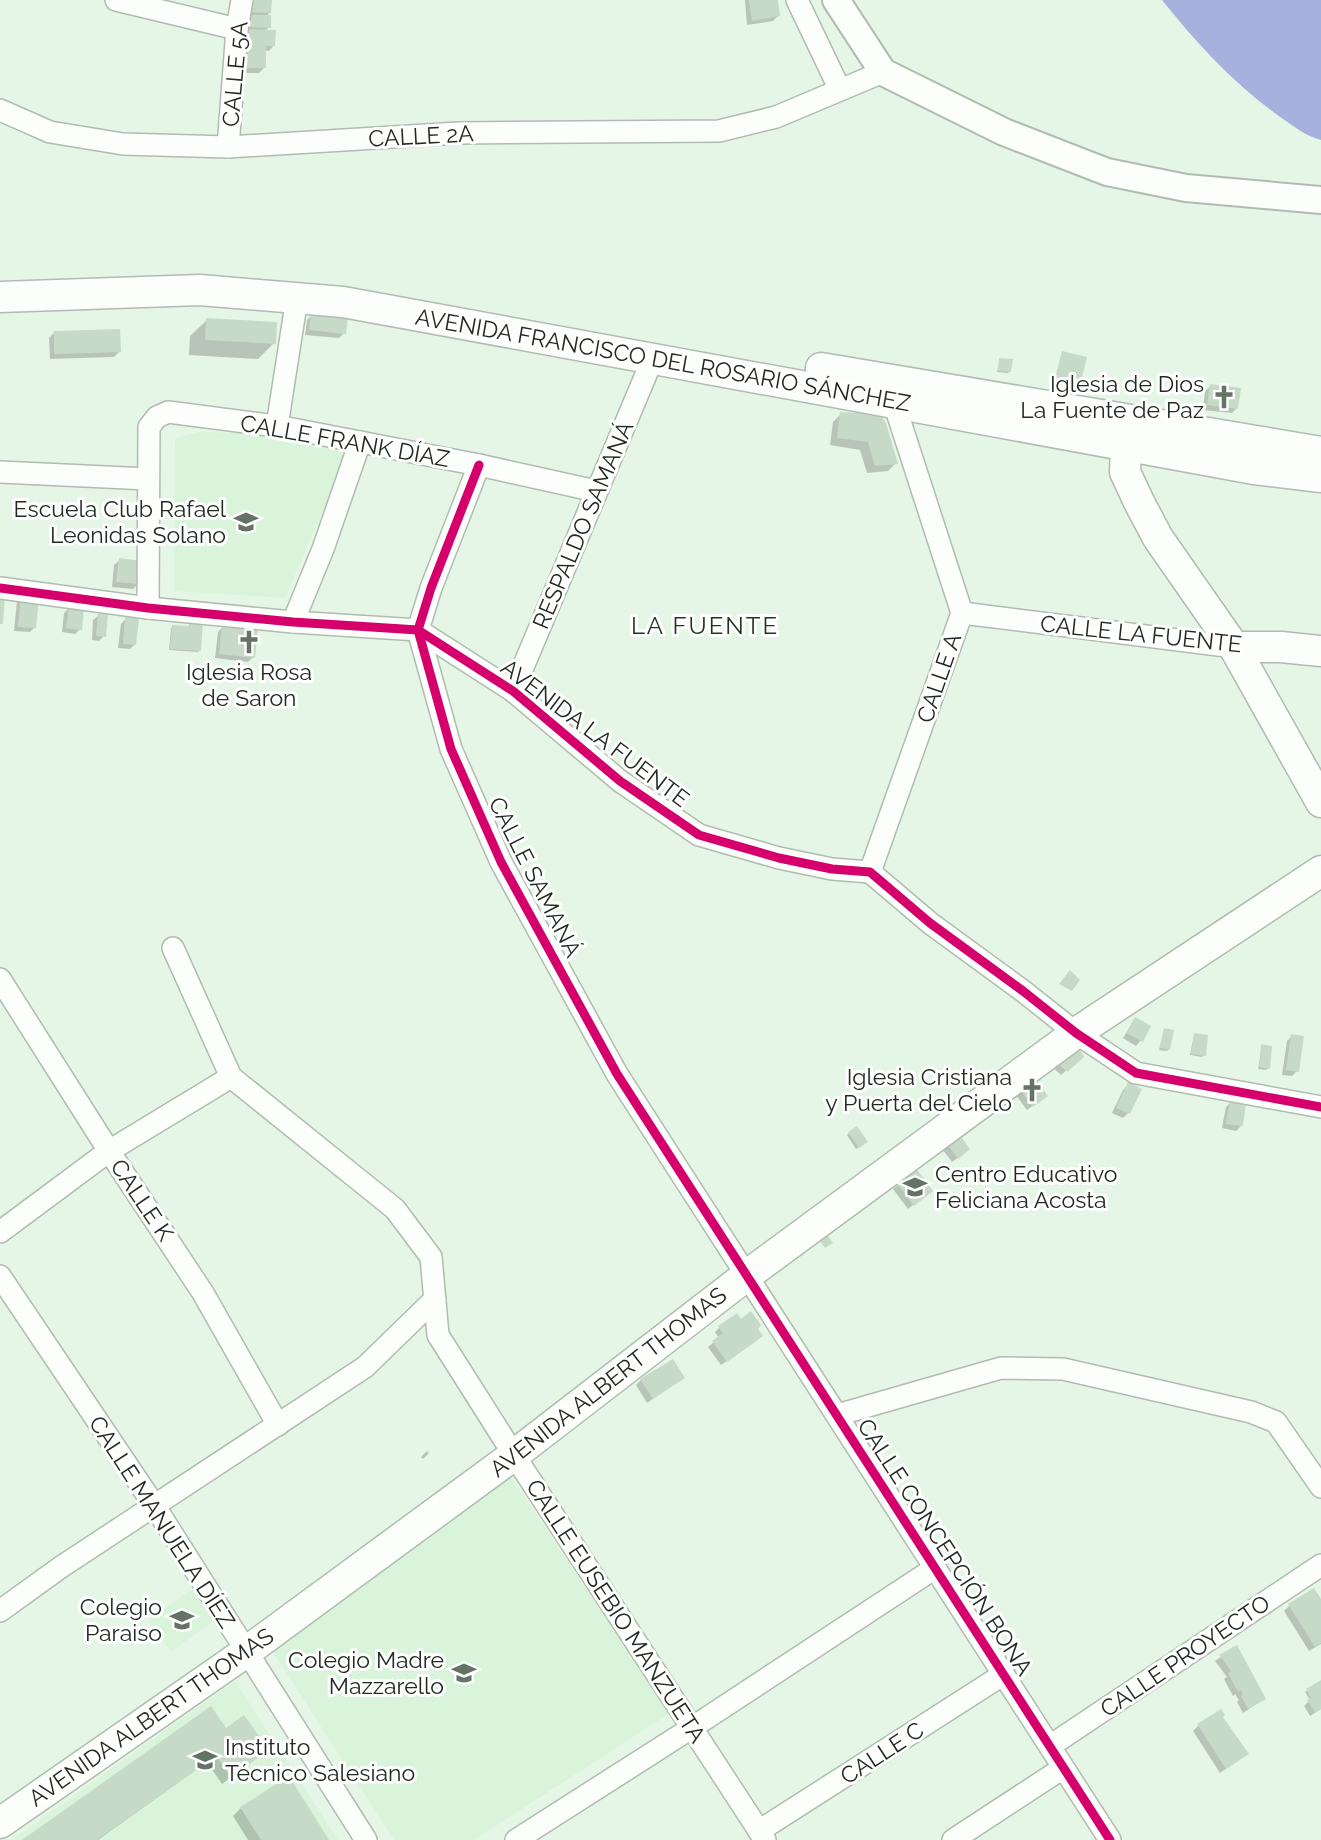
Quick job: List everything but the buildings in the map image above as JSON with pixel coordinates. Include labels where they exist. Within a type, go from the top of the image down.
[{"type":"main road","name":"AVENIDA FRANCISCO DEL ROSARIO SÁNCHEZ","points":[[0,279],[247,273],[445,302],[1126,433],[1254,469],[1321,477]]},
{"type":"main road","name":"AVENIDA FRANCISCO DEL ROSARIO SÁNCHEZ","points":[[0,297],[200,290],[343,302],[894,403],[1126,433],[1321,452]]},
{"type":"main road","points":[[1126,433],[1125,472],[1157,538],[1234,647],[1321,802]]},
{"type":"main road","name":"CALLE LA FUENTE","points":[[1234,647],[1261,646],[1321,651]]},
{"type":"main road","name":"AVENIDA ALBERT THOMAS","points":[[0,1823],[246,1652],[514,1455],[746,1276],[1076,1033],[1321,871]]},
{"type":"street","points":[[116,0],[237,29]]},
{"type":"street","name":"CALLE 5A","points":[[228,147],[237,29],[242,0]]},
{"type":"street","points":[[797,0],[840,90]]},
{"type":"street","points":[[836,0],[883,72],[1004,132],[1107,172],[1186,188],[1321,200]]},
{"type":"street","name":"CALLE 2A","points":[[0,110],[50,132],[123,144],[228,147],[458,133],[719,131],[776,117],[883,72]]},
{"type":"street","points":[[277,426],[297,298]]},
{"type":"street","name":"RESPALDO SAMANÁ","points":[[513,691],[653,358]]},
{"type":"street","name":"CALLE A","points":[[870,872],[962,613],[894,403]]},
{"type":"street","name":"CALLE FRANK DÍAZ","points":[[148,608],[149,427],[157,417],[167,412],[277,426],[479,465],[596,491]]},
{"type":"street","points":[[293,622],[323,549],[360,442]]},
{"type":"street","points":[[418,630],[431,588],[479,465]]},
{"type":"street","points":[[0,472],[148,479]]},
{"type":"street","name":"AVENIDA LA FUENTE","points":[[0,588],[148,608],[293,622],[418,630],[513,691],[620,781],[699,835],[779,858],[832,869],[870,872]]},
{"type":"street","name":"CALLE LA FUENTE","points":[[962,613],[1234,647]]},
{"type":"street","name":"CALLE SAMANÁ","points":[[418,630],[451,749],[501,862],[617,1074],[746,1276]]},
{"type":"street","points":[[870,872],[930,923],[1076,1033],[1136,1073],[1321,1107]]},
{"type":"street","name":"CALLE EUSEBIO MANZUETA","points":[[173,948],[231,1077],[396,1209],[431,1257],[438,1335],[762,1835]]},
{"type":"street","name":"CALLE K","points":[[0,979],[203,1293],[278,1425]]},
{"type":"street","points":[[0,1232],[109,1151],[231,1077]]},
{"type":"street","name":"CALLE MANUELA DÍEZ","points":[[0,1276],[154,1505],[366,1840]]},
{"type":"street","name":"CALLE CONCEPCIÓN BONA","points":[[746,1276],[1110,1840]]},
{"type":"street","points":[[0,1611],[154,1505],[366,1367],[435,1299]]},
{"type":"street","points":[[837,1415],[1001,1368],[1063,1369],[1251,1412],[1276,1422],[1321,1487]]},
{"type":"street","name":"CALLE PROYECTO","points":[[1049,1746],[1321,1565]]},
{"type":"street","points":[[516,1840],[935,1567]]},
{"type":"street","name":"CALLE C","points":[[762,1835],[1004,1674]]},
{"type":"street","points":[[953,1840],[1063,1768]]},
{"type":"shaded area","name":"Escuela Club Rafael Leonidas Solano","points":[[198,432],[255,433],[348,453],[285,598],[174,591],[175,438]]},
{"type":"shaded area","name":"Colegio Madre Mazzarello","points":[[501,1462],[670,1713],[474,1840],[394,1840],[260,1632]]},
{"type":"shaded area","name":"Colegio Paraiso","points":[[193,1588],[216,1619],[171,1652],[148,1621]]},
{"type":"shaded area","name":"Instituto Técnico Salesiano","points":[[235,1681],[338,1840],[11,1840]]},
{"type":"water","points":[[1162,0],[1321,0],[1321,140],[1297,129],[1249,93],[1189,33]]},
{"type":"cycle path","points":[[479,465],[431,588],[418,630],[451,749],[501,862],[617,1074],[1110,1840]]},
{"type":"cycle path","points":[[0,588],[148,608],[293,622],[418,630],[513,691],[620,781],[699,835],[779,858],[832,869],[870,872],[930,923],[1076,1033],[1136,1073],[1321,1107]]},
{"type":"place","name":"Iglesia de Dios La Fuente de Paz","points":[[1224,397]]},
{"type":"place","name":"Escuela Club Rafael Leonidas Solano","points":[[246,522]]},
{"type":"place","name":"Iglesia Rosa de Saron","points":[[249,642]]},
{"type":"place","name":"Iglesia Cristiana y Puerta del Cielo","points":[[1032,1090]]},
{"type":"place","name":"Centro Educativo Feliciana Acosta","points":[[915,1187]]},
{"type":"place","name":"Colegio Paraiso","points":[[182,1620]]},
{"type":"place","name":"Colegio Madre Mazzarello","points":[[464,1673]]},
{"type":"place","name":"Instituto Técnico Salesiano","points":[[205,1760]]},
{"type":"district","name":"LA FUENTE","points":[[705,626]]}]
